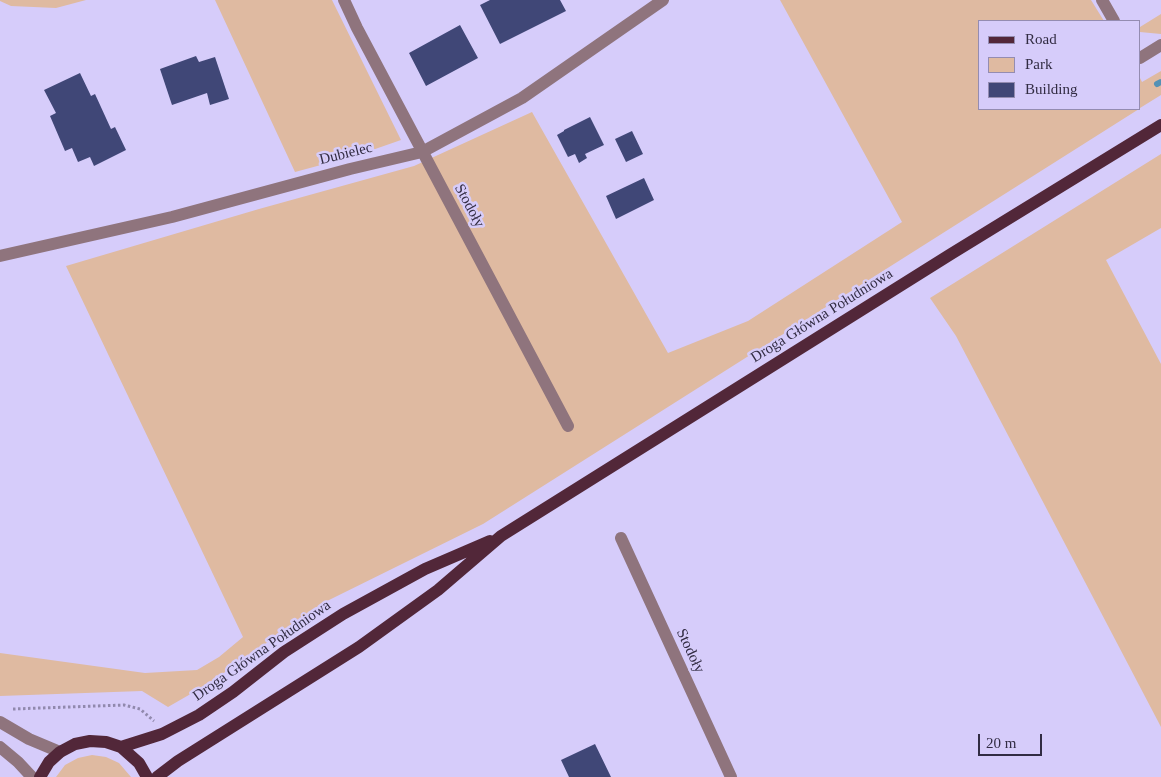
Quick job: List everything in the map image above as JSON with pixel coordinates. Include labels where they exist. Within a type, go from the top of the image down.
[{"type":"main road","name":"Droga Główna Południowa","points":[[157,777],[178,761],[359,647],[438,590],[502,536],[951,254],[1161,125]]},
{"type":"main road","name":"Droga Główna Południowa","points":[[121,747],[162,734],[199,715],[284,652],[343,614],[425,569],[502,536]]},
{"type":"main road","points":[[40,777],[49,762],[60,752],[75,744],[90,741],[106,742],[121,747],[139,763],[147,777]]},
{"type":"street","name":"Stodoły","points":[[344,0],[422,152],[568,426]]},
{"type":"street","name":"Dubielec","points":[[0,256],[172,217],[350,169],[422,152],[522,98],[664,0]]},
{"type":"street","points":[[1102,0],[1113,20]]},
{"type":"street","points":[[1141,57],[1161,45]]},
{"type":"street","name":"Stodoły","points":[[621,538],[731,777]]},
{"type":"street","points":[[0,722],[29,739],[60,752]]},
{"type":"street","points":[[0,747],[32,777]]},
{"type":"path","points":[[5,709],[131,706],[140,709],[148,715],[162,734]]},
{"type":"green space","points":[[0,0],[86,0],[56,8],[11,6]]},
{"type":"green space","points":[[215,0],[332,0],[401,140],[358,155],[295,172]]},
{"type":"green space","points":[[780,0],[1091,0],[1103,20],[978,20],[978,110],[1137,110],[483,524],[325,602],[208,684],[168,707],[142,691],[0,696],[0,653],[145,673],[197,670],[219,657],[243,637],[66,266],[414,166],[532,112],[668,353],[748,321],[902,222]]},
{"type":"green space","points":[[1161,14],[1161,34],[1141,32],[1141,26]]},
{"type":"green space","points":[[1161,71],[1161,95],[1141,107],[1141,80],[1142,82]]},
{"type":"green space","points":[[1161,154],[1161,228],[1106,260],[1161,364],[1161,727],[956,336],[930,298]]},
{"type":"green space","points":[[92,755],[106,757],[119,763],[131,777],[56,777],[65,765],[78,758]]},
{"type":"building","points":[[490,0],[560,0],[566,11],[500,44],[480,5]]},
{"type":"building","points":[[460,25],[478,58],[426,86],[409,53]]},
{"type":"building","points":[[196,56],[199,62],[215,57],[229,99],[210,105],[207,93],[172,105],[160,69]]},
{"type":"building","points":[[80,73],[91,96],[95,94],[111,129],[115,127],[126,150],[94,166],[90,157],[78,162],[72,148],[65,151],[50,116],[56,113],[44,90]]},
{"type":"building","points":[[590,117],[604,145],[585,154],[587,158],[579,163],[575,154],[568,157],[557,135]]},
{"type":"building","points":[[632,131],[643,154],[626,162],[615,139]]},
{"type":"building","points":[[644,178],[654,200],[616,219],[606,196]]},
{"type":"building","points":[[595,744],[611,777],[569,777],[561,760]]},
{"type":"waterway","points":[[1157,84],[1161,82]]}]
